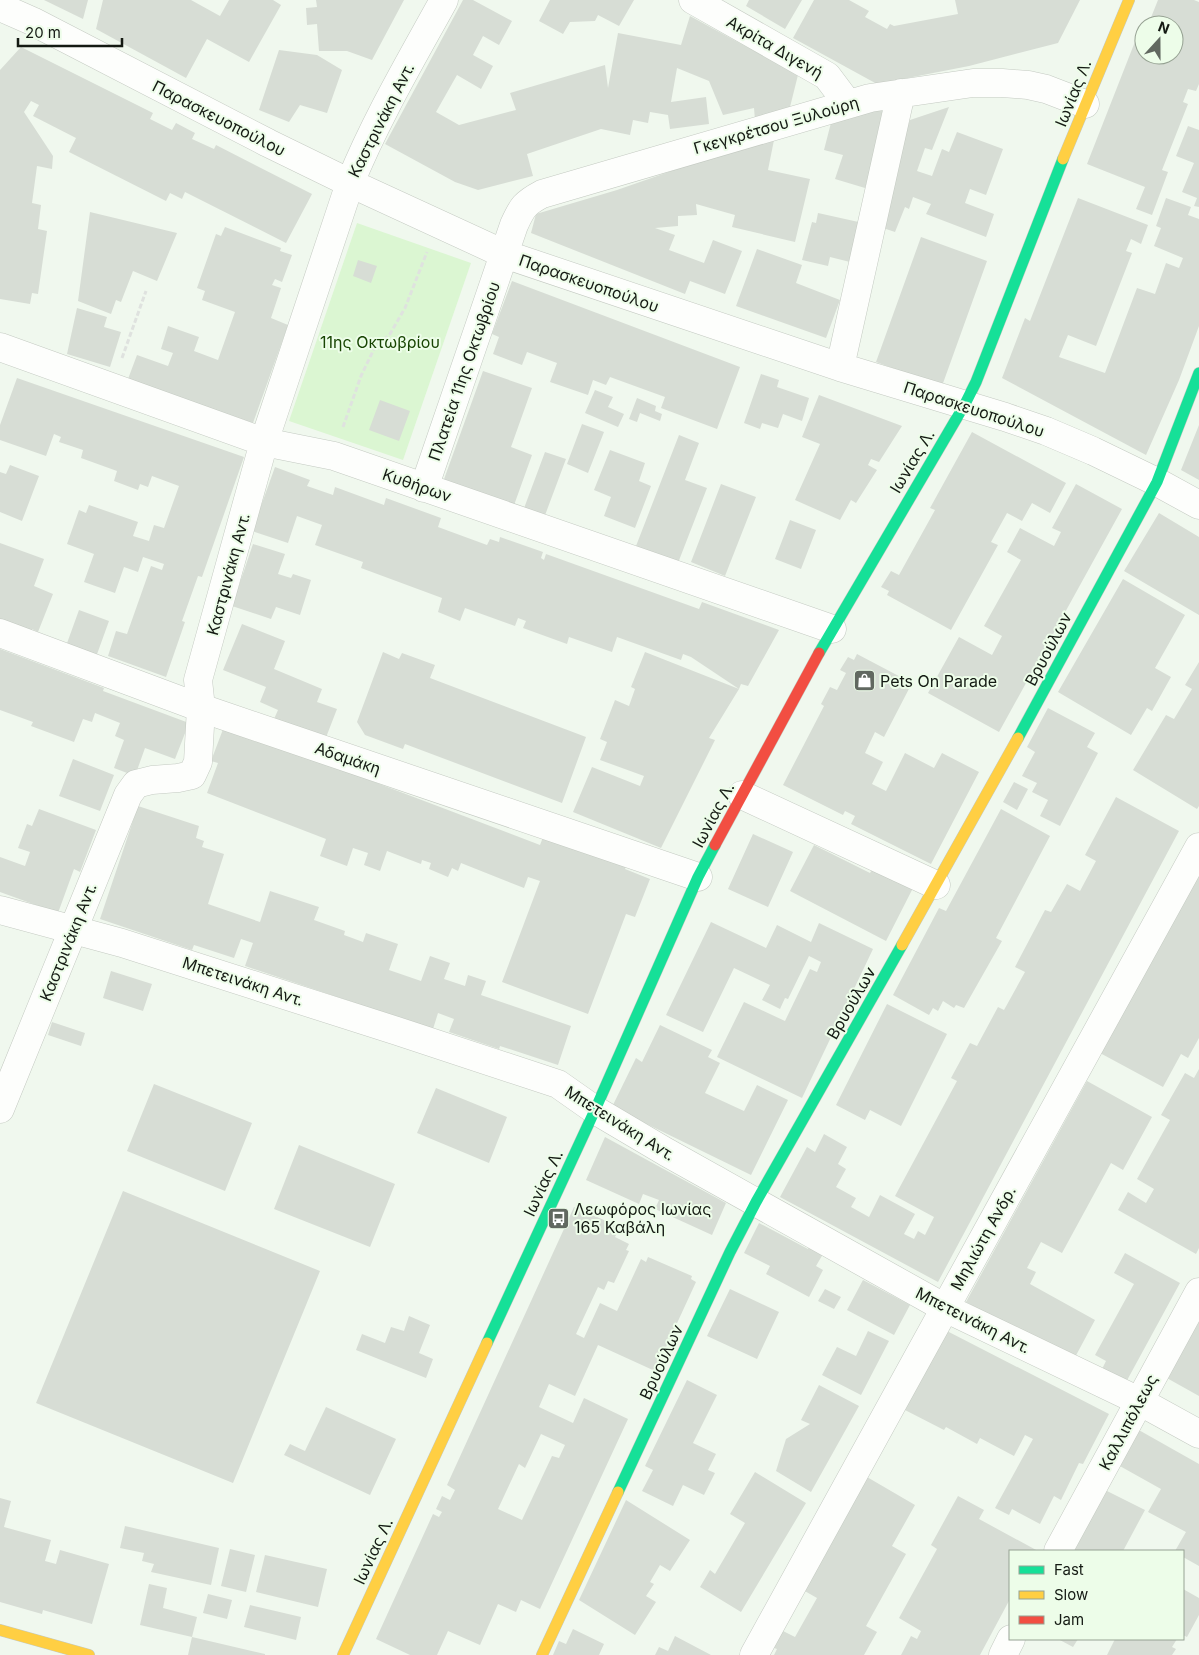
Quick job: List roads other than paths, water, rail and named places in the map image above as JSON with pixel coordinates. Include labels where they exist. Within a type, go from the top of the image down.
[{"type":"street","name":"Καστρινάκη Αντ.","points":[[0,1109],[128,795],[136,784],[192,774],[198,762],[201,708],[198,680],[264,442],[350,183],[381,115],[444,0]]},
{"type":"street","name":"Ακρίτα Διγενή","points":[[693,0],[827,76],[848,104]]},
{"type":"street","name":"Ιωνίας Λ.","points":[[343,1655],[595,1110],[698,877],[832,629],[965,404],[985,361],[1085,104],[1129,0]]},
{"type":"street","name":"Παρασκευοπούλου","points":[[0,7],[32,21],[268,143],[504,254],[840,368],[965,404],[1054,434],[1157,482],[1199,505]]},
{"type":"street","name":"Γκεγκρέτσου Ξυλούρη","points":[[504,254],[521,209],[528,201],[542,194],[870,98],[973,83],[1002,83],[1028,85],[1046,89],[1085,104]]},
{"type":"street","points":[[840,368],[901,93]]},
{"type":"street","name":"Πλατεία 11ης Οκτωβρίου","points":[[424,488],[504,254]]},
{"type":"street","name":"Κυθήρων","points":[[0,348],[264,442],[334,456],[832,629]]},
{"type":"street","name":"Βρυούλων","points":[[542,1655],[730,1252],[756,1202],[1000,772],[1157,482],[1199,373]]},
{"type":"street","name":"Αδαμάκη","points":[[0,633],[201,708],[698,877]]},
{"type":"street","points":[[742,795],[936,885]]},
{"type":"street","name":"Μηλιώτη Ανδρ.","points":[[754,1655],[1199,847]]},
{"type":"street","name":"Μπετεινάκη Αντ.","points":[[0,910],[122,943],[558,1084],[595,1110],[666,1152],[945,1308],[1138,1401],[1199,1434]]},
{"type":"street","name":"Καλλιπόλεως","points":[[1059,1550],[1199,1292]]},
{"type":"street","points":[[0,1630],[89,1655]]},
{"type":"street","points":[[1003,1655],[1010,1640]]},
{"type":"place","name":"Pets On Parade","points":[[864,681]]},
{"type":"place","name":"Λεωφόρος Ιωνίας 165 Καβάλη","points":[[558,1218]]},
{"type":"park label","name":"11ης Οκτωβρίου","points":[[380,342]]}]
